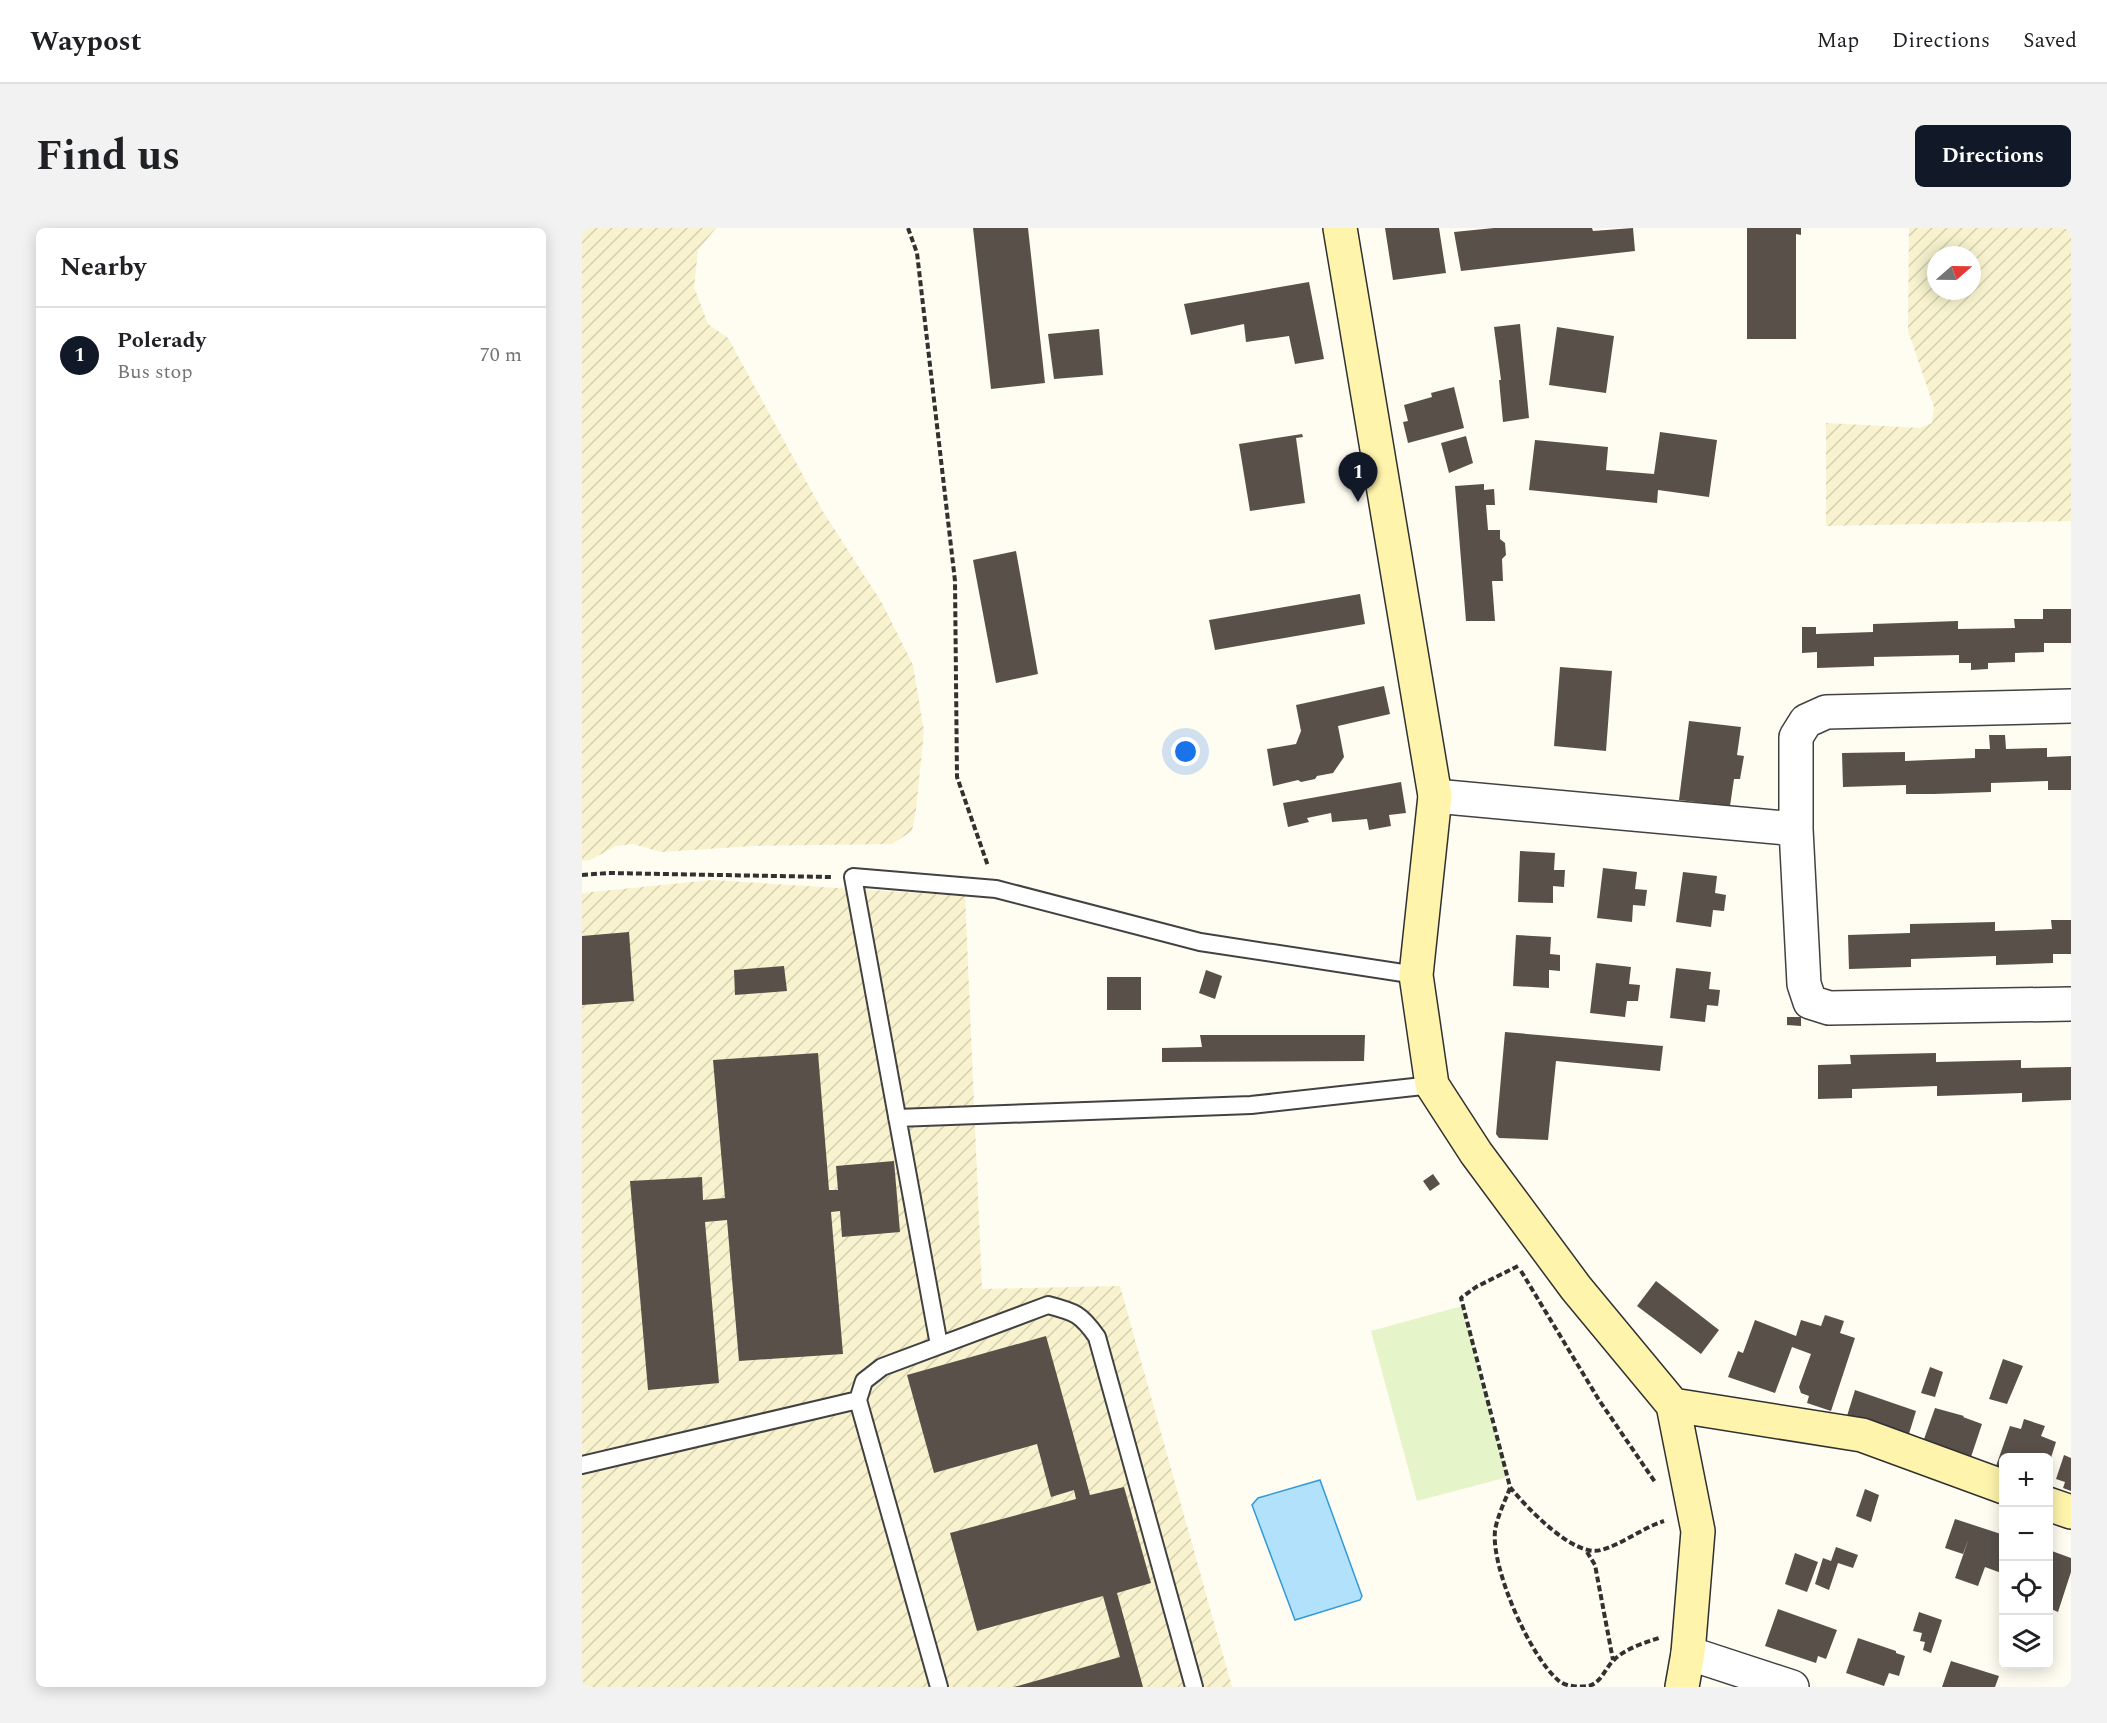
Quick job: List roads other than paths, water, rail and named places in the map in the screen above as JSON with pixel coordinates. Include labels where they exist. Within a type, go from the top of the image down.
[{"type":"street","points":[[1340,228],[1435,796],[1416,975],[1432,1085],[1476,1153],[1576,1288],[1673,1405],[1698,1531],[1675,1649],[1682,1687]]},
{"type":"street","points":[[2071,706],[1826,712],[1806,721],[1796,737],[1796,829],[1804,984],[1810,1002],[1829,1008],[2071,1004]]},
{"type":"street","points":[[1435,796],[1796,829]]},
{"type":"street","points":[[1673,1405],[1862,1435],[1999,1485]]},
{"type":"street","points":[[2053,1505],[2071,1512]]},
{"type":"street","points":[[1675,1649],[1792,1687]]},
{"type":"lane","points":[[939,1346],[853,877],[996,889],[1200,942],[1416,975]]},
{"type":"lane","points":[[897,1118],[1251,1105],[1432,1085]]},
{"type":"lane","points":[[939,1687],[858,1400],[864,1381],[882,1367],[1048,1305],[1068,1310],[1085,1319],[1097,1337],[1194,1687]]},
{"type":"lane","points":[[582,1466],[858,1400]]},
{"type":"water","points":[[1320,1480],[1362,1596],[1360,1600],[1295,1620],[1252,1505],[1258,1498]]},
{"type":"place","name":"Polerady","points":[[1358,502]]}]
